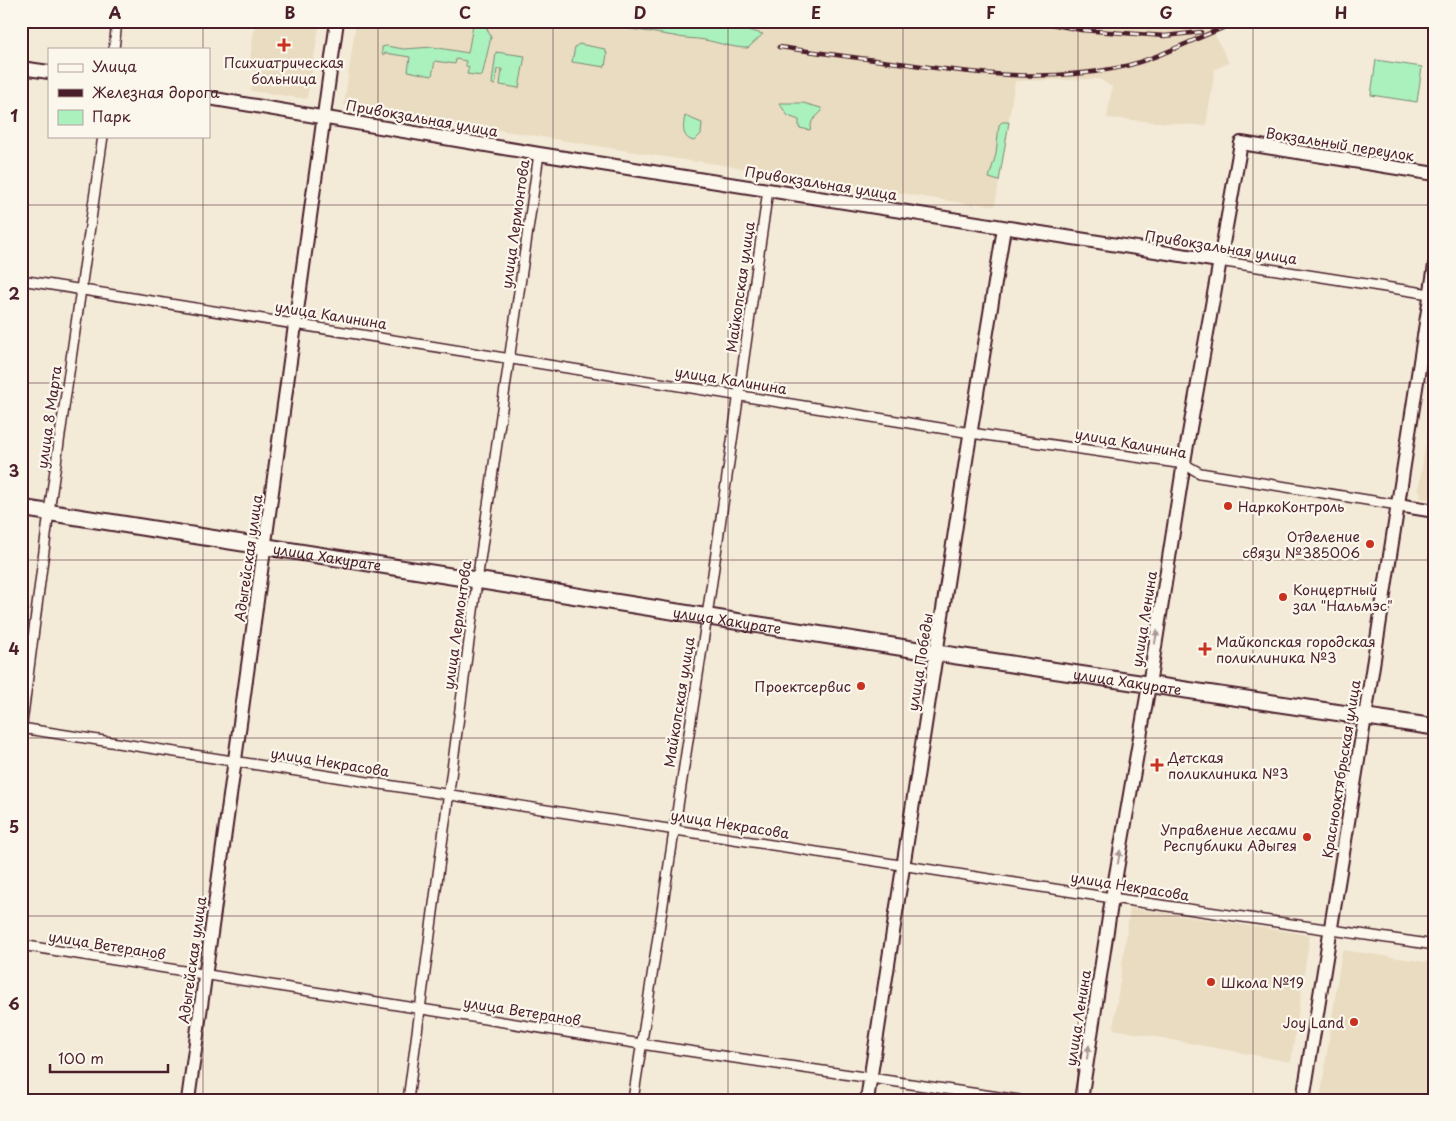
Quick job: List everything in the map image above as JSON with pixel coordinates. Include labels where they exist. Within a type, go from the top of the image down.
[{"type":"main road","name":"улица Хакурате","points":[[21,508],[1149,686],[1435,726]]},
{"type":"street","points":[[114,48],[117,21]]},
{"type":"street","name":"Адыгейская улица","points":[[188,1100],[337,21]]},
{"type":"street","points":[[21,68],[48,72]]},
{"type":"street","name":"Привокзальная улица","points":[[210,98],[539,154],[1430,294]]},
{"type":"street","name":"улица 8 Марта","points":[[21,729],[49,512],[82,290],[102,138]]},
{"type":"street","name":"Вокзальный переулок","points":[[1241,143],[1435,174]]},
{"type":"street","name":"улица Ленина","points":[[1081,1100],[1112,898],[1149,686],[1184,464],[1241,143]]},
{"type":"street","name":"улица Лермонтова","points":[[408,1100],[477,581],[539,154]]},
{"type":"street","name":"Майкопская улица","points":[[633,1100],[707,616],[768,190]]},
{"type":"street","name":"улица Победы","points":[[868,1100],[903,865],[1004,228]]},
{"type":"street","name":"Краснооктябрьская улица","points":[[1303,1100],[1435,265]]},
{"type":"street","name":"улица Калинина","points":[[21,280],[971,434],[1184,464],[1200,473],[1435,512]]},
{"type":"street","name":"улица Некрасова","points":[[21,729],[1112,898],[1435,945]]},
{"type":"street","name":"улица Ветеранов","points":[[21,945],[641,1044],[1019,1100]]},
{"type":"shaded area","name":"Психиатрическая больница","points":[[255,21],[320,21],[307,99],[251,91],[255,71],[249,68]]},
{"type":"shaded area","points":[[1208,21],[1229,63],[1215,69],[1206,126],[1107,118],[1112,87],[1099,79],[1015,81],[995,206],[975,203],[974,205],[344,105],[356,22]]},
{"type":"shaded area","points":[[1435,387],[1435,500],[1420,498],[1421,491],[1418,491]]},
{"type":"shaded area","name":"Школа №19","points":[[1130,908],[1310,935],[1291,1062],[1113,1029]]},
{"type":"shaded area","points":[[1342,950],[1435,963],[1435,1100],[1320,1100]]},
{"type":"green space","points":[[581,21],[646,21],[647,23],[657,21],[712,21],[763,34],[748,48],[742,48],[701,39],[682,38]]},
{"type":"green space","points":[[473,25],[485,25],[491,37],[482,76],[467,74],[469,67],[466,66],[466,61],[456,59],[455,64],[435,61],[432,76],[408,71],[410,57],[382,54],[382,47],[386,46],[404,49],[433,47],[468,53]]},
{"type":"green space","points":[[579,44],[605,49],[607,54],[605,67],[572,62],[575,47]]},
{"type":"green space","points":[[496,52],[525,56],[519,88],[500,85],[502,69],[497,69],[495,85],[492,84]]},
{"type":"green space","points":[[1376,60],[1422,67],[1417,102],[1371,95]]},
{"type":"green space","points":[[779,103],[803,103],[821,108],[822,111],[812,121],[810,130],[799,128],[799,120],[788,116]]},
{"type":"green space","points":[[685,116],[702,123],[701,134],[694,141],[685,134]]},
{"type":"green space","points":[[1002,122],[1009,122],[999,181],[989,178],[996,154],[999,125]]},
{"type":"railway","points":[[1036,21],[1081,30],[1165,36],[1201,32]]},
{"type":"railway","points":[[779,47],[960,71],[1012,75],[1064,75],[1133,64],[1241,21]]},
{"type":"place","name":"Психиатрическая больница","points":[[284,45]]},
{"type":"place","name":"НаркоКонтроль","points":[[1228,506]]},
{"type":"place","name":"Отделение связи №385006","points":[[1370,544]]},
{"type":"place","name":"Концертный зал \"Нальмэс\"","points":[[1283,597]]},
{"type":"place","name":"Майкопская городская поликлиника №3","points":[[1205,649]]},
{"type":"place","name":"Проектсервис","points":[[861,686]]},
{"type":"place","name":"Детская поликлиника №3","points":[[1157,765]]},
{"type":"place","name":"Управление лесами Республики Адыгея","points":[[1307,837]]},
{"type":"place","name":"Школа №19","points":[[1211,982]]},
{"type":"place","name":"Joy Land","points":[[1354,1022]]}]
